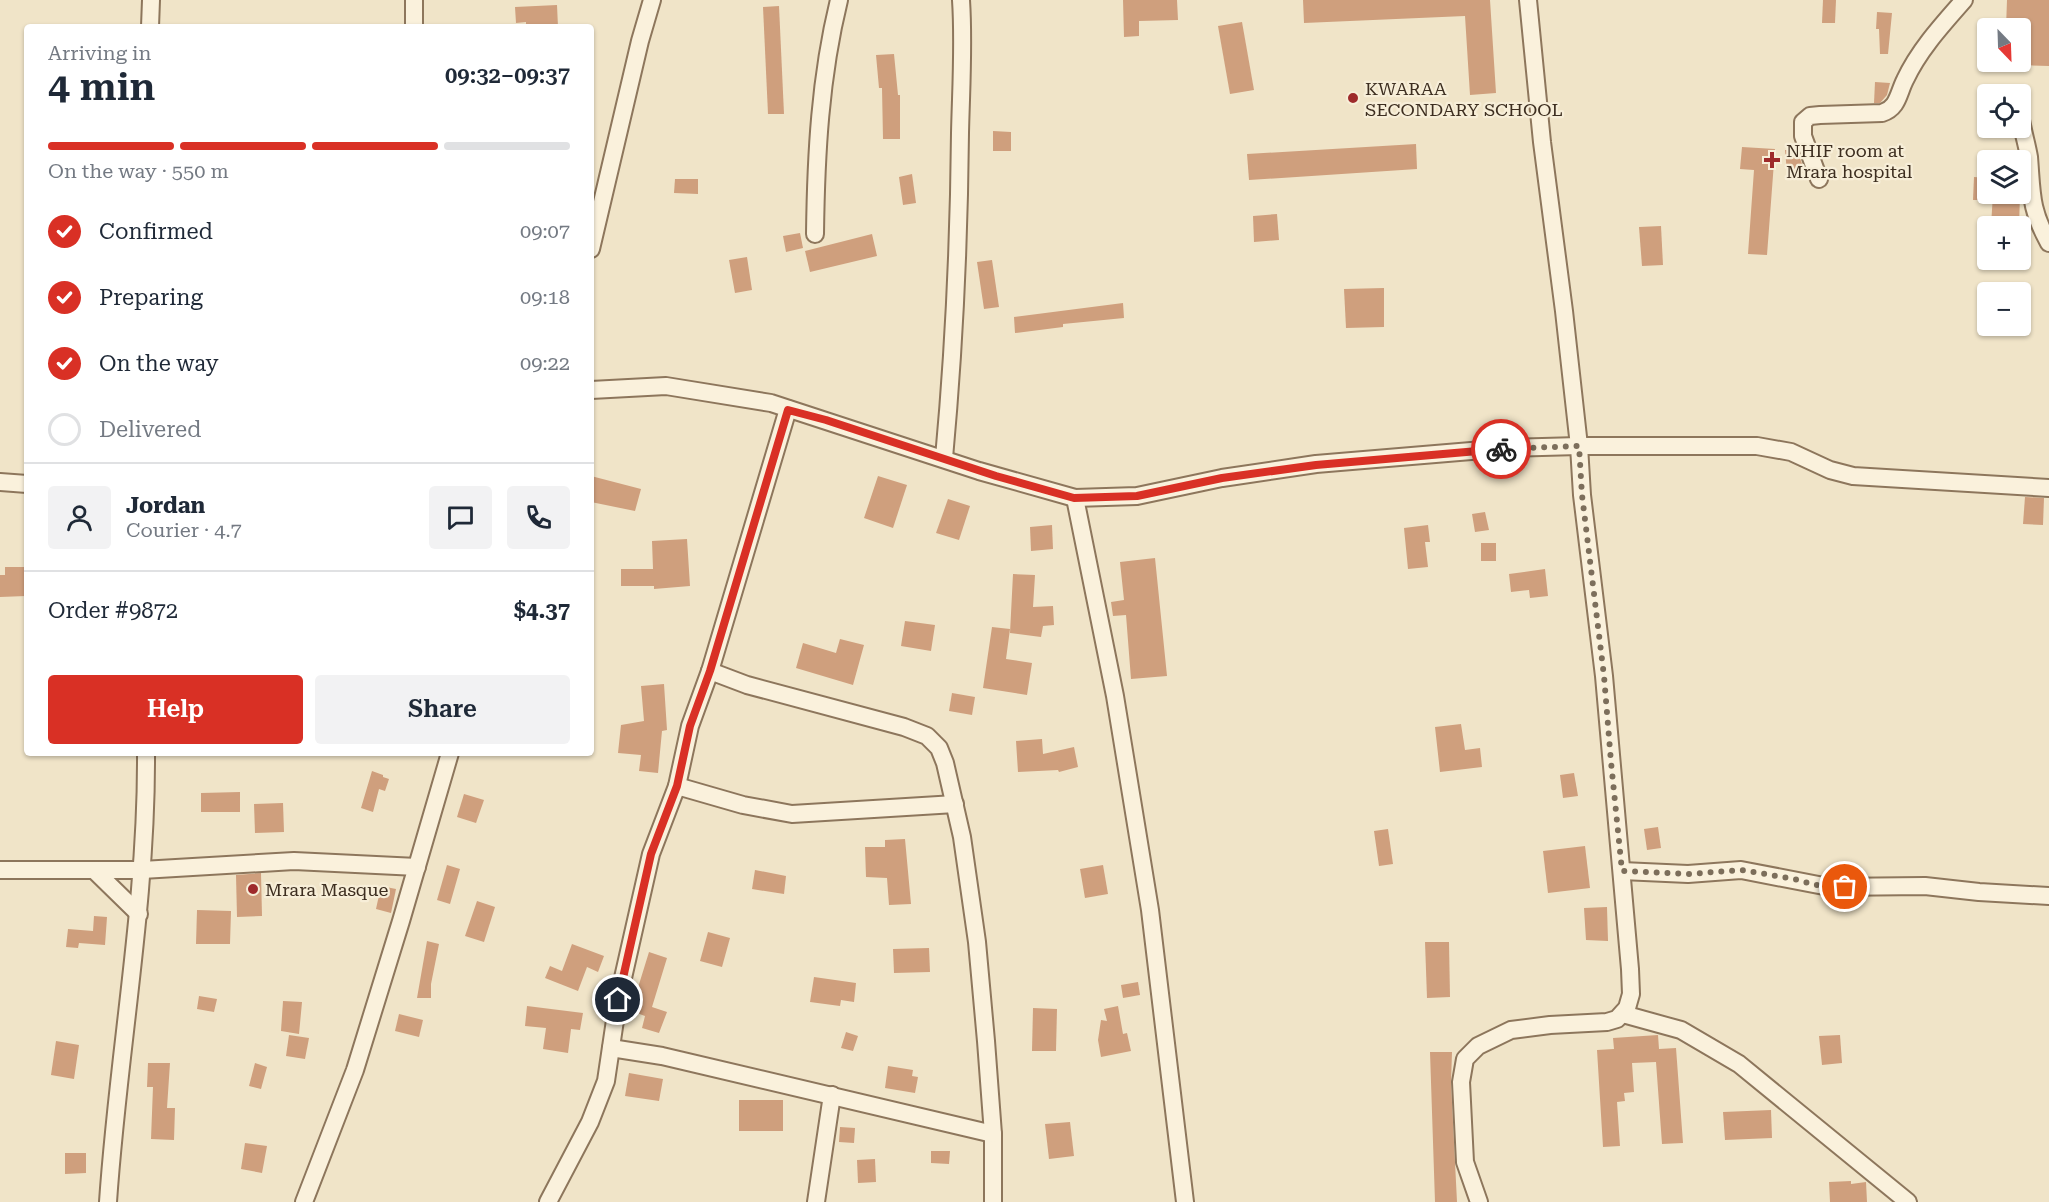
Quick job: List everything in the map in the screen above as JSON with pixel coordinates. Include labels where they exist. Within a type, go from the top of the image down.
[{"type":"street","points":[[150,24],[151,0]]},
{"type":"street","points":[[414,0],[414,24]]},
{"type":"street","points":[[594,236],[652,0]]},
{"type":"street","points":[[815,234],[817,149],[825,67],[839,0]]},
{"type":"street","points":[[944,458],[958,263],[963,47],[961,0]]},
{"type":"street","points":[[1479,1202],[1465,1162],[1461,1082],[1465,1059],[1478,1046],[1511,1030],[1607,1022],[1617,1019],[1628,1008],[1631,994],[1604,676],[1582,495],[1564,311],[1543,154],[1528,0]]},
{"type":"street","points":[[1820,179],[1803,136],[1803,122],[1810,116],[1882,113],[1890,110],[1896,104],[1913,63],[1934,34],[1964,0]]},
{"type":"street","points":[[2025,138],[2032,203],[2041,229],[2049,243]]},
{"type":"street","points":[[594,390],[666,386],[771,403],[1030,487],[1074,498],[1137,496],[1222,478],[1316,465],[1507,448],[1579,446],[1758,446],[1791,452],[1830,470],[1853,476],[2049,488]]},
{"type":"street","points":[[548,1202],[590,1122],[606,1081],[618,1000],[651,854],[677,786],[690,726],[710,671],[788,410]]},
{"type":"street","points":[[0,482],[24,484]]},
{"type":"street","points":[[1074,498],[1115,696],[1150,910],[1185,1202]]},
{"type":"street","points":[[710,671],[747,686],[904,727],[927,736],[939,748],[955,804],[977,942],[993,1134],[993,1202]]},
{"type":"street","points":[[108,1202],[142,870],[146,756]]},
{"type":"street","points":[[304,1202],[355,1070],[449,756]]},
{"type":"street","points":[[677,786],[750,807],[792,814],[955,804]]},
{"type":"street","points":[[0,870],[142,870],[294,861],[417,867]]},
{"type":"street","points":[[1622,871],[1688,874],[1742,870],[1829,887],[1925,886],[2049,896]]},
{"type":"street","points":[[95,871],[138,914]]},
{"type":"street","points":[[1623,1014],[1680,1029],[1739,1064],[1908,1202]]},
{"type":"street","points":[[611,1048],[662,1056],[993,1134]]},
{"type":"street","points":[[816,1202],[832,1095]]},
{"type":"building","points":[[1123,0],[1177,0],[1178,20],[1139,21],[1139,36],[1124,37]]},
{"type":"building","points":[[1303,0],[1490,0],[1496,93],[1470,95],[1465,16],[1304,23]]},
{"type":"building","points":[[1823,0],[1836,0],[1835,23],[1822,23]]},
{"type":"building","points":[[2007,0],[2049,0],[2049,66],[2031,65],[2031,18],[2006,18]]},
{"type":"building","points":[[557,5],[558,24],[516,23],[515,7]]},
{"type":"building","points":[[779,6],[784,114],[768,114],[763,7]]},
{"type":"building","points":[[1877,12],[1892,13],[1888,54],[1880,54],[1879,29],[1876,29]]},
{"type":"building","points":[[1242,22],[1254,90],[1230,94],[1218,26]]},
{"type":"building","points":[[894,54],[898,95],[900,95],[900,139],[883,139],[882,88],[879,88],[876,55]]},
{"type":"building","points":[[1875,82],[1890,83],[1887,95],[1880,103],[1874,103]]},
{"type":"building","points":[[993,131],[1011,132],[1011,151],[993,151]]},
{"type":"building","points":[[1416,144],[1417,169],[1249,180],[1247,154]]},
{"type":"building","points":[[1742,147],[1775,149],[1767,255],[1748,254],[1754,170],[1740,169]]},
{"type":"building","points":[[1785,150],[1797,151],[1803,166],[1803,173],[1787,172]]},
{"type":"building","points":[[912,174],[916,203],[903,205],[899,177]]},
{"type":"building","points":[[1974,177],[1977,177],[1977,200],[1973,200]]},
{"type":"building","points":[[675,179],[698,179],[698,194],[674,193]]},
{"type":"building","points":[[1992,204],[2020,204],[2019,216],[1992,216]]},
{"type":"building","points":[[1277,214],[1279,240],[1254,242],[1253,216]]},
{"type":"building","points":[[1661,226],[1663,265],[1642,266],[1639,227]]},
{"type":"building","points":[[800,233],[803,248],[786,252],[783,236]]},
{"type":"building","points":[[872,234],[877,256],[810,272],[805,251]]},
{"type":"building","points":[[747,257],[752,290],[735,293],[729,260]]},
{"type":"building","points":[[992,260],[999,307],[984,309],[977,262]]},
{"type":"building","points":[[1384,288],[1384,327],[1346,328],[1344,289]]},
{"type":"building","points":[[1123,303],[1124,318],[1063,324],[1063,327],[1015,333],[1014,317]]},
{"type":"building","points":[[878,476],[907,485],[893,528],[864,518]]},
{"type":"building","points":[[594,477],[641,489],[635,511],[594,503]]},
{"type":"building","points":[[2025,497],[2044,498],[2043,525],[2023,524]]},
{"type":"building","points":[[948,499],[970,506],[959,540],[936,533]]},
{"type":"building","points":[[1485,512],[1489,530],[1475,532],[1472,514]]},
{"type":"building","points":[[1052,525],[1053,549],[1031,551],[1030,527]]},
{"type":"building","points":[[1428,525],[1430,542],[1425,542],[1428,567],[1408,569],[1404,528]]},
{"type":"building","points":[[687,539],[690,586],[654,589],[654,586],[621,586],[621,569],[653,569],[652,541]]},
{"type":"building","points":[[1481,543],[1496,543],[1496,561],[1481,561]]},
{"type":"building","points":[[1155,558],[1167,676],[1131,679],[1126,615],[1113,616],[1111,602],[1124,600],[1120,562]]},
{"type":"building","points":[[5,567],[24,567],[24,596],[0,597],[0,575],[5,575]]},
{"type":"building","points":[[1545,569],[1548,596],[1530,598],[1529,590],[1511,592],[1509,574]]},
{"type":"building","points":[[1013,574],[1035,575],[1033,607],[1053,606],[1054,625],[1043,626],[1041,637],[1010,633]]},
{"type":"building","points":[[905,621],[935,625],[931,651],[901,646]]},
{"type":"building","points":[[992,627],[1010,629],[1006,659],[1032,663],[1027,695],[983,688]]},
{"type":"building","points":[[840,639],[864,645],[853,685],[796,668],[803,643],[836,653]]},
{"type":"building","points":[[664,684],[667,730],[662,731],[658,773],[639,771],[641,755],[618,753],[621,725],[644,721],[641,686]]},
{"type":"building","points":[[952,693],[975,697],[972,715],[949,711]]},
{"type":"building","points":[[1461,724],[1465,750],[1480,748],[1482,767],[1440,772],[1435,727]]},
{"type":"building","points":[[1042,739],[1043,754],[1074,747],[1078,767],[1059,772],[1058,770],[1018,772],[1016,741]]},
{"type":"building","points":[[372,771],[389,779],[385,791],[379,789],[373,812],[361,808]]},
{"type":"building","points":[[1574,773],[1578,796],[1563,798],[1560,775]]},
{"type":"building","points":[[240,792],[240,812],[201,812],[201,793]]},
{"type":"building","points":[[464,794],[484,800],[476,823],[457,817]]},
{"type":"building","points":[[283,803],[284,832],[255,833],[254,804]]},
{"type":"building","points":[[1658,827],[1661,848],[1647,850],[1644,829]]},
{"type":"building","points":[[1388,829],[1393,864],[1379,866],[1374,831]]},
{"type":"building","points":[[905,839],[911,904],[889,905],[887,878],[866,877],[865,847],[885,847],[885,840]]},
{"type":"building","points":[[1585,846],[1590,888],[1548,893],[1543,851]]},
{"type":"building","points":[[447,865],[460,869],[450,904],[437,900]]},
{"type":"building","points":[[1103,865],[1108,894],[1085,898],[1080,869]]},
{"type":"building","points":[[755,870],[786,876],[784,894],[752,889]]},
{"type":"building","points":[[261,873],[262,916],[237,917],[236,875]]},
{"type":"building","points":[[381,886],[396,889],[391,913],[376,909]]},
{"type":"building","points":[[477,901],[495,907],[484,942],[465,936]]},
{"type":"building","points":[[1607,907],[1608,941],[1586,940],[1584,908]]},
{"type":"building","points":[[197,910],[231,911],[230,944],[196,944]]},
{"type":"building","points":[[94,916],[107,917],[105,945],[79,943],[78,948],[66,947],[68,929],[93,931]]},
{"type":"building","points":[[708,932],[730,938],[722,967],[700,961]]},
{"type":"building","points":[[427,941],[439,944],[431,984],[431,998],[417,998]]},
{"type":"building","points":[[1425,942],[1449,942],[1450,997],[1427,998]]},
{"type":"building","points":[[572,944],[604,956],[598,972],[587,967],[578,991],[545,978],[550,966],[562,971]]},
{"type":"building","points":[[929,948],[930,972],[894,973],[893,949]]},
{"type":"building","points":[[649,952],[667,958],[652,1007],[667,1012],[659,1033],[642,1028],[645,1016],[634,1012],[640,996],[636,994]]},
{"type":"building","points":[[814,977],[856,983],[854,1002],[841,1000],[840,1006],[810,1002]]},
{"type":"building","points":[[1138,982],[1140,995],[1123,998],[1121,985]]},
{"type":"building","points":[[199,996],[217,999],[214,1012],[197,1009]]},
{"type":"building","points":[[283,1001],[302,1002],[299,1034],[281,1031]]},
{"type":"building","points":[[527,1006],[583,1013],[580,1030],[571,1029],[568,1053],[543,1049],[546,1028],[525,1026]]},
{"type":"building","points":[[1118,1006],[1123,1034],[1127,1033],[1131,1051],[1101,1057],[1098,1040],[1101,1020],[1107,1021],[1104,1009]]},
{"type":"building","points":[[1033,1008],[1057,1009],[1056,1051],[1032,1051]]},
{"type":"building","points":[[399,1014],[423,1020],[419,1037],[395,1031]]},
{"type":"building","points":[[846,1032],[858,1036],[853,1051],[841,1048]]},
{"type":"building","points":[[289,1035],[309,1038],[305,1059],[286,1056]]},
{"type":"building","points":[[1658,1035],[1659,1049],[1676,1048],[1683,1143],[1662,1144],[1656,1062],[1632,1063],[1634,1092],[1624,1093],[1625,1101],[1617,1102],[1620,1146],[1603,1147],[1597,1050],[1614,1049],[1613,1038]]},
{"type":"building","points":[[1840,1035],[1842,1063],[1822,1065],[1819,1036]]},
{"type":"building","points":[[56,1041],[79,1045],[74,1079],[51,1075]]},
{"type":"building","points":[[1430,1052],[1452,1052],[1451,1083],[1457,1202],[1435,1202]]},
{"type":"building","points":[[148,1063],[170,1063],[167,1108],[175,1108],[174,1140],[151,1139],[153,1087],[147,1087]]},
{"type":"building","points":[[255,1063],[267,1067],[261,1089],[249,1086]]},
{"type":"building","points":[[888,1066],[913,1070],[912,1076],[918,1077],[915,1093],[885,1088]]},
{"type":"building","points":[[629,1073],[663,1079],[659,1101],[625,1096]]},
{"type":"building","points":[[739,1100],[783,1100],[783,1131],[739,1131]]},
{"type":"building","points":[[1771,1110],[1772,1138],[1725,1140],[1723,1112]]},
{"type":"building","points":[[1070,1122],[1074,1156],[1049,1159],[1045,1124]]},
{"type":"building","points":[[840,1127],[855,1128],[854,1143],[839,1142]]},
{"type":"building","points":[[245,1143],[267,1146],[262,1173],[241,1169]]},
{"type":"building","points":[[931,1151],[950,1151],[949,1164],[931,1163]]},
{"type":"building","points":[[65,1153],[86,1153],[86,1173],[65,1174]]},
{"type":"building","points":[[875,1159],[876,1182],[858,1183],[857,1160]]},
{"type":"building","points":[[1851,1181],[1851,1184],[1866,1182],[1867,1202],[1830,1202],[1829,1182]]},
{"type":"way so far","points":[[1501,449],[1579,446],[1582,495],[1604,676],[1622,871],[1688,874],[1742,870],[1816,885],[1845,887]]},
{"type":"place","name":"KWARAA SECONDARY SCHOOL","points":[[1353,98]]},
{"type":"place","name":"NHIF room at Mrara hospital","points":[[1772,160]]},
{"type":"place","name":"Mrara Masque","points":[[253,889]]},
{"type":"route","points":[[618,1000],[651,854],[677,786],[690,726],[710,671],[788,410],[826,420],[1030,487],[1074,498],[1137,496],[1222,478],[1316,465],[1501,449]]}]
